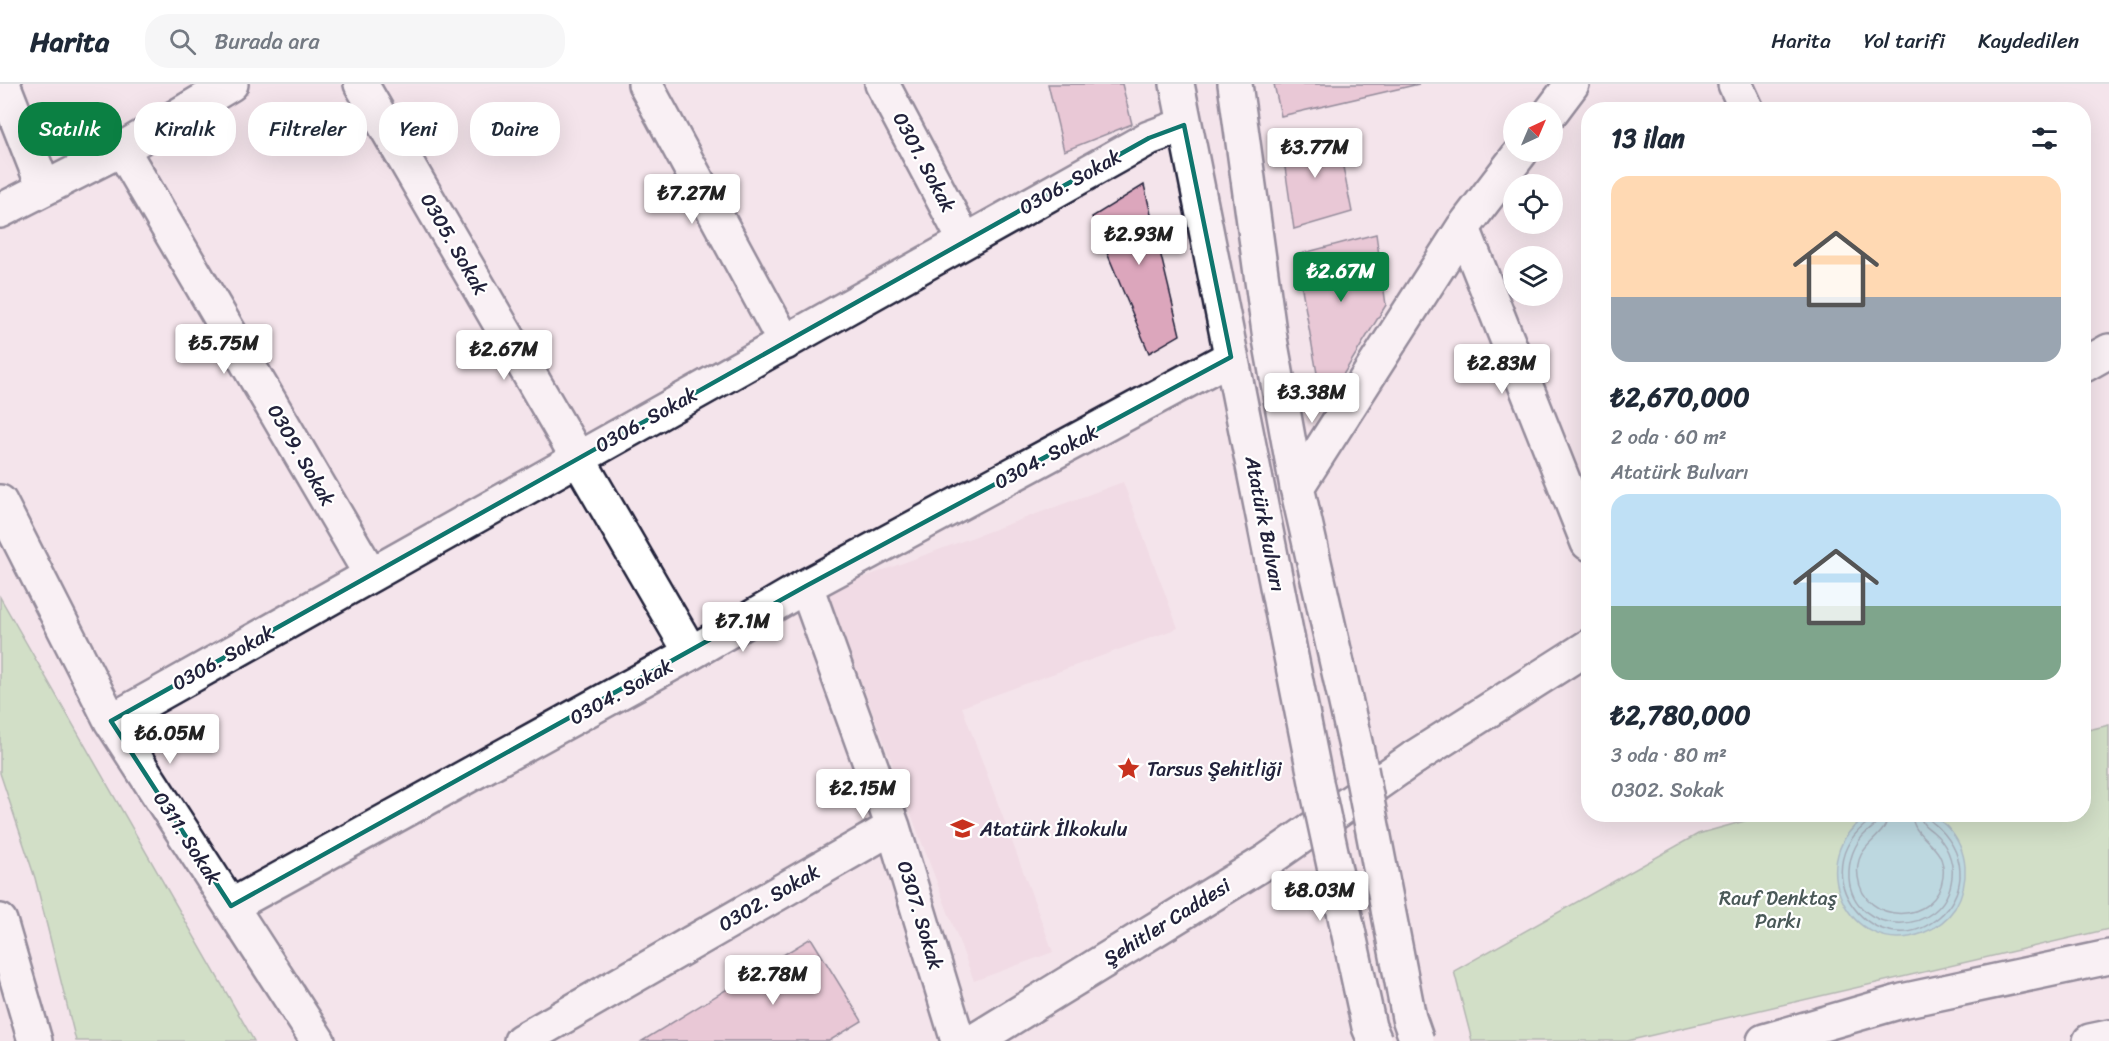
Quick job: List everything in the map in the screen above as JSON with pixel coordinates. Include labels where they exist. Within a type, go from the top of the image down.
[{"type":"street","points":[[3,84],[44,188]]},
{"type":"street","points":[[122,148],[231,84]]},
{"type":"street","name":"0305. Sokak","points":[[361,84],[691,653]]},
{"type":"street","points":[[645,84],[785,343]]},
{"type":"street","name":"0301. Sokak","points":[[882,84],[965,241]]},
{"type":"street","name":"Atatürk Bulvarı","points":[[1177,84],[1317,788],[1369,1027],[1375,1041]]},
{"type":"street","points":[[1235,84],[1270,339],[1297,487],[1361,769],[1409,1018],[1418,1041]]},
{"type":"street","points":[[1558,102],[1572,84]]},
{"type":"street","points":[[1735,84],[1743,102]]},
{"type":"street","name":"0306. Sokak","points":[[111,721],[1149,138],[1184,125]]},
{"type":"street","name":"0309. Sokak","points":[[122,148],[371,575]]},
{"type":"street","points":[[0,211],[106,156]]},
{"type":"street","points":[[1297,487],[1463,228],[1513,162]]},
{"type":"street","points":[[1463,228],[1581,525]]},
{"type":"street","points":[[2091,360],[2109,351]]},
{"type":"street","name":"0304. Sokak","points":[[231,906],[691,653],[806,586],[1231,357]]},
{"type":"street","name":"0311. Sokak","points":[[0,502],[111,721],[318,1041]]},
{"type":"street","name":"0307. Sokak","points":[[806,586],[893,827],[958,1041]]},
{"type":"street","name":"Şehitler Caddesi","points":[[974,1041],[1265,861],[1415,757],[1581,651]]},
{"type":"street","name":"0302. Sokak","points":[[521,1041],[893,827]]},
{"type":"street","points":[[0,921],[35,1041]]},
{"type":"street","points":[[1764,1041],[1902,1001],[2109,957]]},
{"type":"street","points":[[2090,1041],[2109,1036]]},
{"type":"highlighted area","points":[[1184,125],[1231,357],[806,586],[231,906],[111,721],[1149,138]]},
{"type":"shaded area","name":"Atatürk İlkokulu","points":[[1123,482],[1178,628],[962,707],[1053,952],[974,981],[827,591]]},
{"type":"green space","points":[[0,597],[254,1041],[76,1041],[35,878],[0,773]]},
{"type":"green space","name":"Rauf Denktaş Parkı","points":[[2109,725],[2109,929],[1627,1041],[1472,1041],[1454,971],[1698,834],[1741,822],[2091,822],[2091,729]]},
{"type":"water","points":[[1862,822],[1942,822],[1955,837],[1965,867],[1963,888],[1955,908],[1945,920],[1932,929],[1897,938],[1874,932],[1855,919],[1842,900],[1836,878],[1838,854],[1849,833]]},
{"type":"building","points":[[1048,84],[1122,84],[1132,124],[1064,151]]},
{"type":"building","points":[[1274,84],[1419,84],[1281,116]]},
{"type":"building","points":[[1336,132],[1352,212],[1294,229],[1281,140]]},
{"type":"building","points":[[1144,185],[1180,335],[1149,353],[1092,217]]},
{"type":"building","points":[[1376,234],[1386,305],[1330,396],[1321,396],[1296,255]]},
{"type":"building","points":[[811,938],[862,1021],[829,1041],[642,1041]]},
{"type":"place","name":"Tarsus Şehitliği","points":[[1129,769]]},
{"type":"place","name":"Atatürk İlkokulu","points":[[962,829]]}]
